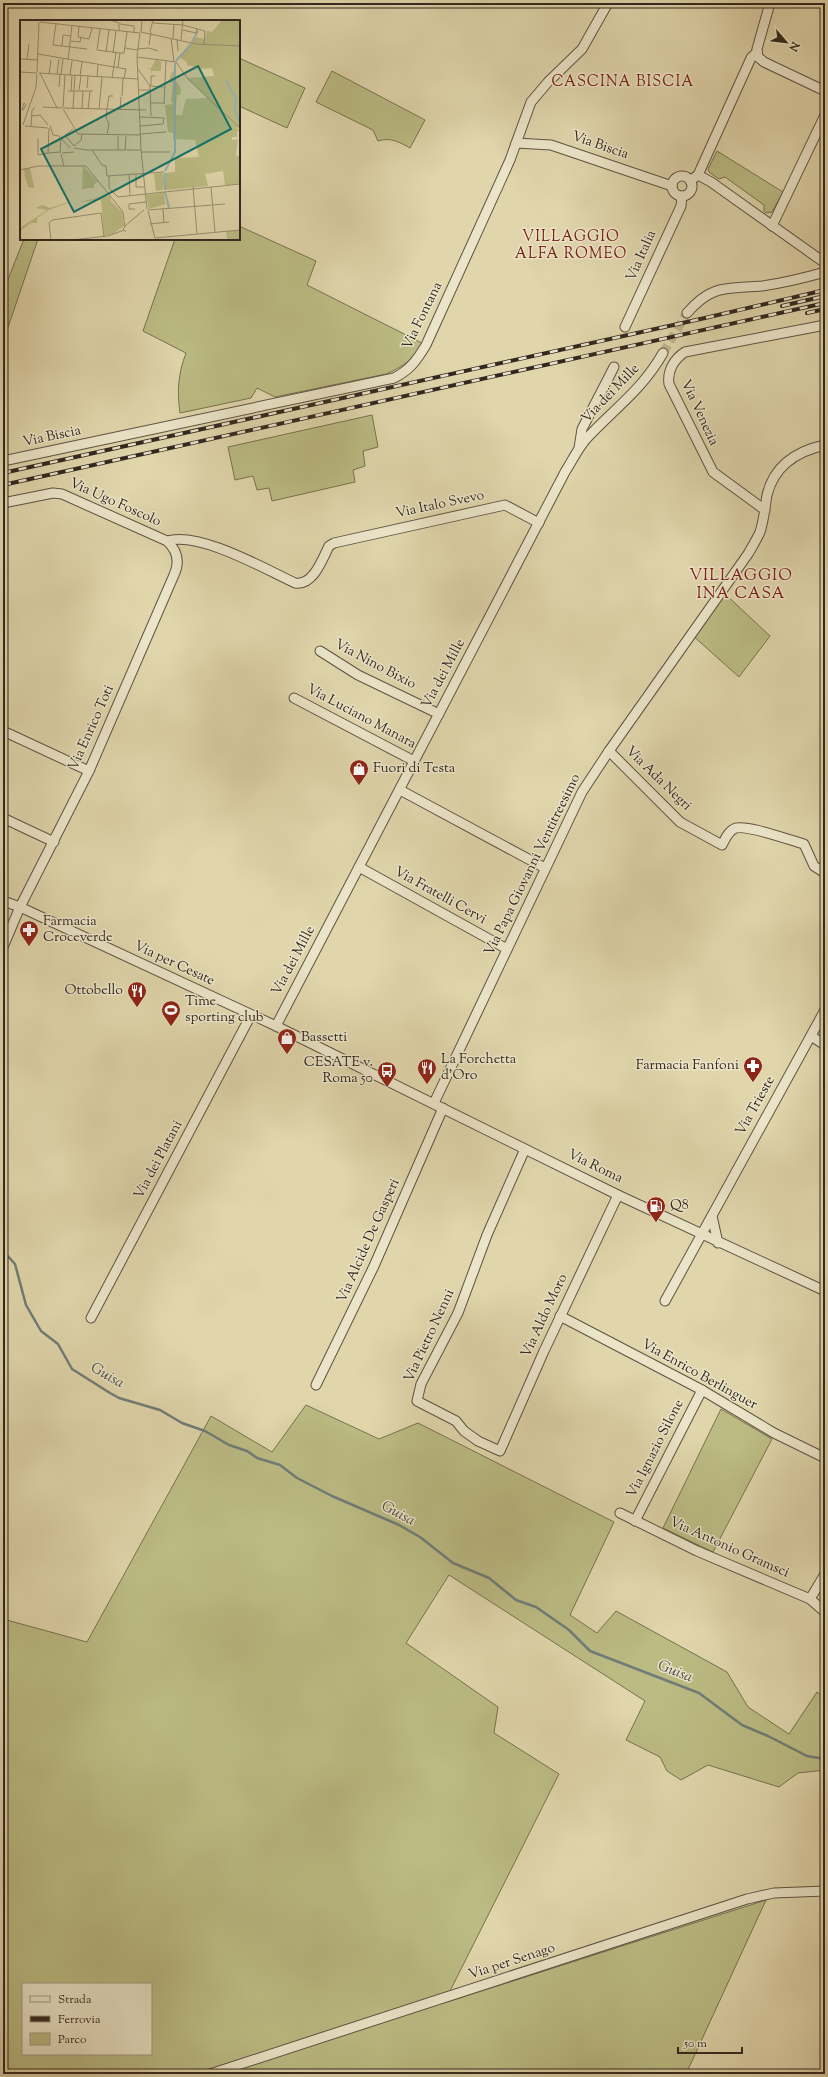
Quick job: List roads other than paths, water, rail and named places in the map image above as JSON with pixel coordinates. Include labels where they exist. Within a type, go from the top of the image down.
[{"type":"street","name":"Via Fontana","points":[[106,440],[394,378],[413,366],[426,345],[510,160],[531,102],[548,82],[582,49],[608,3]]},
{"type":"street","points":[[690,181],[698,175],[751,58],[757,54],[770,3]]},
{"type":"street","points":[[757,54],[764,62],[825,91]]},
{"type":"street","points":[[772,226],[825,115]]},
{"type":"street","name":"Via Biscia","points":[[516,143],[551,145],[672,186]]},
{"type":"street","points":[[698,175],[711,182],[825,263]]},
{"type":"street","points":[[680,177],[685,177],[690,181],[691,189],[688,194],[682,196],[676,194],[672,186],[674,180],[680,177]]},
{"type":"street","name":"Via Italia","points":[[625,327],[680,206],[682,196]]},
{"type":"street","points":[[687,312],[702,297],[719,289],[762,286],[825,272]]},
{"type":"street","name":"Via Venezia","points":[[765,510],[713,472],[669,384],[668,377],[670,369],[678,356],[685,352],[825,325]]},
{"type":"street","name":"Via dei Mille","points":[[276,1026],[578,450],[587,438],[635,392],[654,369],[663,353]]},
{"type":"street","points":[[578,450],[582,429],[614,367]]},
{"type":"street","name":"Via Biscia","points":[[3,461],[106,440]]},
{"type":"street","points":[[765,510],[768,494],[774,479],[787,461],[804,451],[825,445]]},
{"type":"street","name":"Via Ugo Foscolo","points":[[3,503],[53,493],[62,494],[167,541],[172,546],[177,556]]},
{"type":"street","name":"Via Italo Svevo","points":[[344,540],[505,505],[539,523]]},
{"type":"street","name":"Via Papa Giovanni Ventitreesimo","points":[[434,1103],[582,792],[609,751],[738,570],[760,532],[765,510]]},
{"type":"street","points":[[177,556],[181,550],[194,540]]},
{"type":"street","name":"Via Ugo Foscolo","points":[[167,541],[194,540],[207,544],[295,583],[303,584],[309,580],[330,546],[334,542],[344,540]]},
{"type":"street","name":"Via Enrico Toti","points":[[3,947],[20,907],[54,842],[88,771],[177,569],[177,556]]},
{"type":"street","name":"Via Nino Bixio","points":[[320,651],[358,674],[439,714]]},
{"type":"street","name":"Via Luciano Manara","points":[[294,698],[414,762]]},
{"type":"street","points":[[3,731],[88,771]]},
{"type":"street","name":"Via Ada Negri","points":[[609,751],[680,822],[722,845],[728,834],[735,828],[749,828],[804,844],[814,866],[825,873]]},
{"type":"street","points":[[400,790],[545,868]]},
{"type":"street","points":[[3,818],[54,842]]},
{"type":"street","name":"Via Fratelli Cervi","points":[[359,867],[507,949]]},
{"type":"street","name":"Via per Cesate","points":[[3,901],[20,907],[276,1026],[354,1064]]},
{"type":"street","name":"Via Trieste","points":[[665,1301],[825,1010]]},
{"type":"street","name":"Via dei Platani","points":[[91,1318],[251,1015]]},
{"type":"street","points":[[811,1036],[825,1045]]},
{"type":"street","name":"Via Roma","points":[[354,1064],[618,1195],[825,1291]]},
{"type":"street","name":"Via Alcide De Gasperi","points":[[316,1385],[374,1266],[443,1108]]},
{"type":"street","name":"Via Pietro Nenni","points":[[500,1451],[478,1441],[464,1430],[456,1421],[417,1401],[421,1384],[458,1313],[487,1235],[526,1149]]},
{"type":"street","name":"Via Aldo Moro","points":[[500,1451],[560,1316],[618,1195]]},
{"type":"street","points":[[712,1216],[718,1242]]},
{"type":"street","name":"Via Enrico Berlinguer","points":[[560,1316],[702,1390],[774,1433],[825,1458]]},
{"type":"street","name":"Via Ignazio Silone","points":[[636,1521],[702,1390]]},
{"type":"street","name":"Via Antonio Gramsci","points":[[620,1513],[697,1551],[810,1599],[825,1612]]},
{"type":"street","points":[[810,1599],[825,1574]]},
{"type":"street","name":"Via per Senago","points":[[210,2074],[747,1899],[774,1893],[825,1891]]},
{"type":"waterway","name":"Guisa","points":[[3,1251],[15,1264],[26,1305],[41,1331],[58,1344],[72,1369],[110,1393],[119,1398],[160,1410],[182,1423],[205,1431],[229,1445],[247,1451],[257,1458],[280,1465],[297,1478],[332,1496],[399,1525],[420,1537],[453,1563],[489,1578],[516,1600],[536,1607],[569,1630],[590,1651],[699,1693],[742,1725],[768,1736],[807,1756],[825,1759]]},
{"type":"tunnel","points":[[663,353],[687,313]]},
{"type":"railway","points":[[3,473],[705,318],[825,290]]},
{"type":"railway","points":[[782,306],[825,296]]},
{"type":"railway","points":[[3,485],[825,303]]},
{"type":"railway","points":[[807,313],[825,309]]},
{"type":"place","name":"Fuori di Testa","points":[[359,786]]},
{"type":"place","name":"Farmacia Croceverde","points":[[29,947]]},
{"type":"place","name":"Ottobello","points":[[137,1008]]},
{"type":"place","name":"Time sporting club","points":[[171,1027]]},
{"type":"place","name":"Bassetti","points":[[287,1055]]},
{"type":"place","name":"Farmacia Fanfoni","points":[[753,1083]]},
{"type":"place","name":"La Forchetta d'Oro","points":[[427,1085]]},
{"type":"place","name":"CESATE v. Roma 50","points":[[387,1088]]},
{"type":"place","name":"Q8","points":[[656,1223]]},
{"type":"district","name":"CASCINA BISCIA","points":[[623,82]]},
{"type":"district","name":"VILLAGGIO ALFA ROMEO","points":[[571,246]]},
{"type":"district","name":"VILLAGGIO INA CASA","points":[[741,585]]}]
